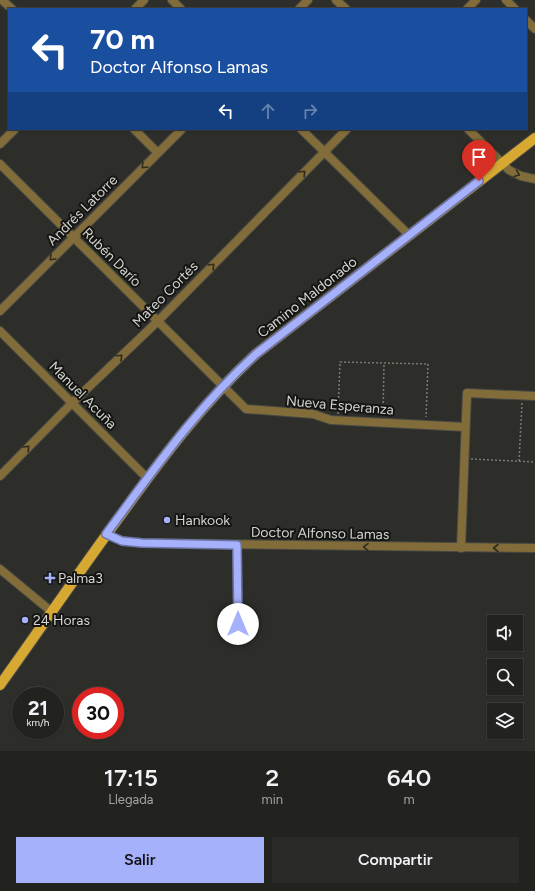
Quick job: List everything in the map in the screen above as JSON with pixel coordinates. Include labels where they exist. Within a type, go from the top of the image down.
[{"type":"main road","name":"Camino Maldonado","points":[[0,685],[147,478],[182,432],[223,385],[256,354],[535,138]]},
{"type":"street","points":[[2,0],[11,8]]},
{"type":"street","points":[[136,8],[144,0]]},
{"type":"street","points":[[172,0],[180,8]]},
{"type":"street","points":[[300,8],[308,0]]},
{"type":"street","points":[[336,0],[345,8]]},
{"type":"street","points":[[468,8],[476,0]]},
{"type":"street","points":[[506,0],[514,8]]},
{"type":"street","points":[[527,21],[535,29]]},
{"type":"street","points":[[0,144],[14,130]]},
{"type":"street","points":[[135,130],[158,153]]},
{"type":"street","name":"Andrés Latorre","points":[[0,310],[181,130]]},
{"type":"street","points":[[302,130],[409,236]]},
{"type":"street","name":"Mateo Cortés","points":[[0,476],[72,403],[158,321],[346,130]]},
{"type":"street","points":[[469,130],[514,174],[535,179]]},
{"type":"street","name":"Rubén Darío","points":[[0,164],[223,385]]},
{"type":"street","name":"Manuel Acuña","points":[[0,331],[147,478]]},
{"type":"street","name":"Nueva Esperanza","points":[[223,385],[243,407],[250,410],[314,414],[331,420],[466,427]]},
{"type":"street","points":[[461,548],[467,393],[535,396]]},
{"type":"street","name":"Doctor Alfonso Lamas","points":[[106,534],[122,541],[142,543],[535,548]]},
{"type":"street","points":[[237,545],[238,624]]},
{"type":"street","points":[[0,569],[52,612]]},
{"type":"path","points":[[338,420],[340,362],[428,364],[425,425]]},
{"type":"path","points":[[383,423],[384,363]]},
{"type":"path","points":[[519,461],[523,395]]},
{"type":"path","points":[[464,459],[535,462]]},
{"type":"place","name":"Hankook","points":[[167,520]]},
{"type":"place","name":"Palma3","points":[[50,578]]},
{"type":"place","name":"24 Horas","points":[[25,620]]},
{"type":"route","points":[[238,624],[237,545],[142,543],[122,541],[106,534],[182,432],[232,376],[256,354],[479,181]]}]
